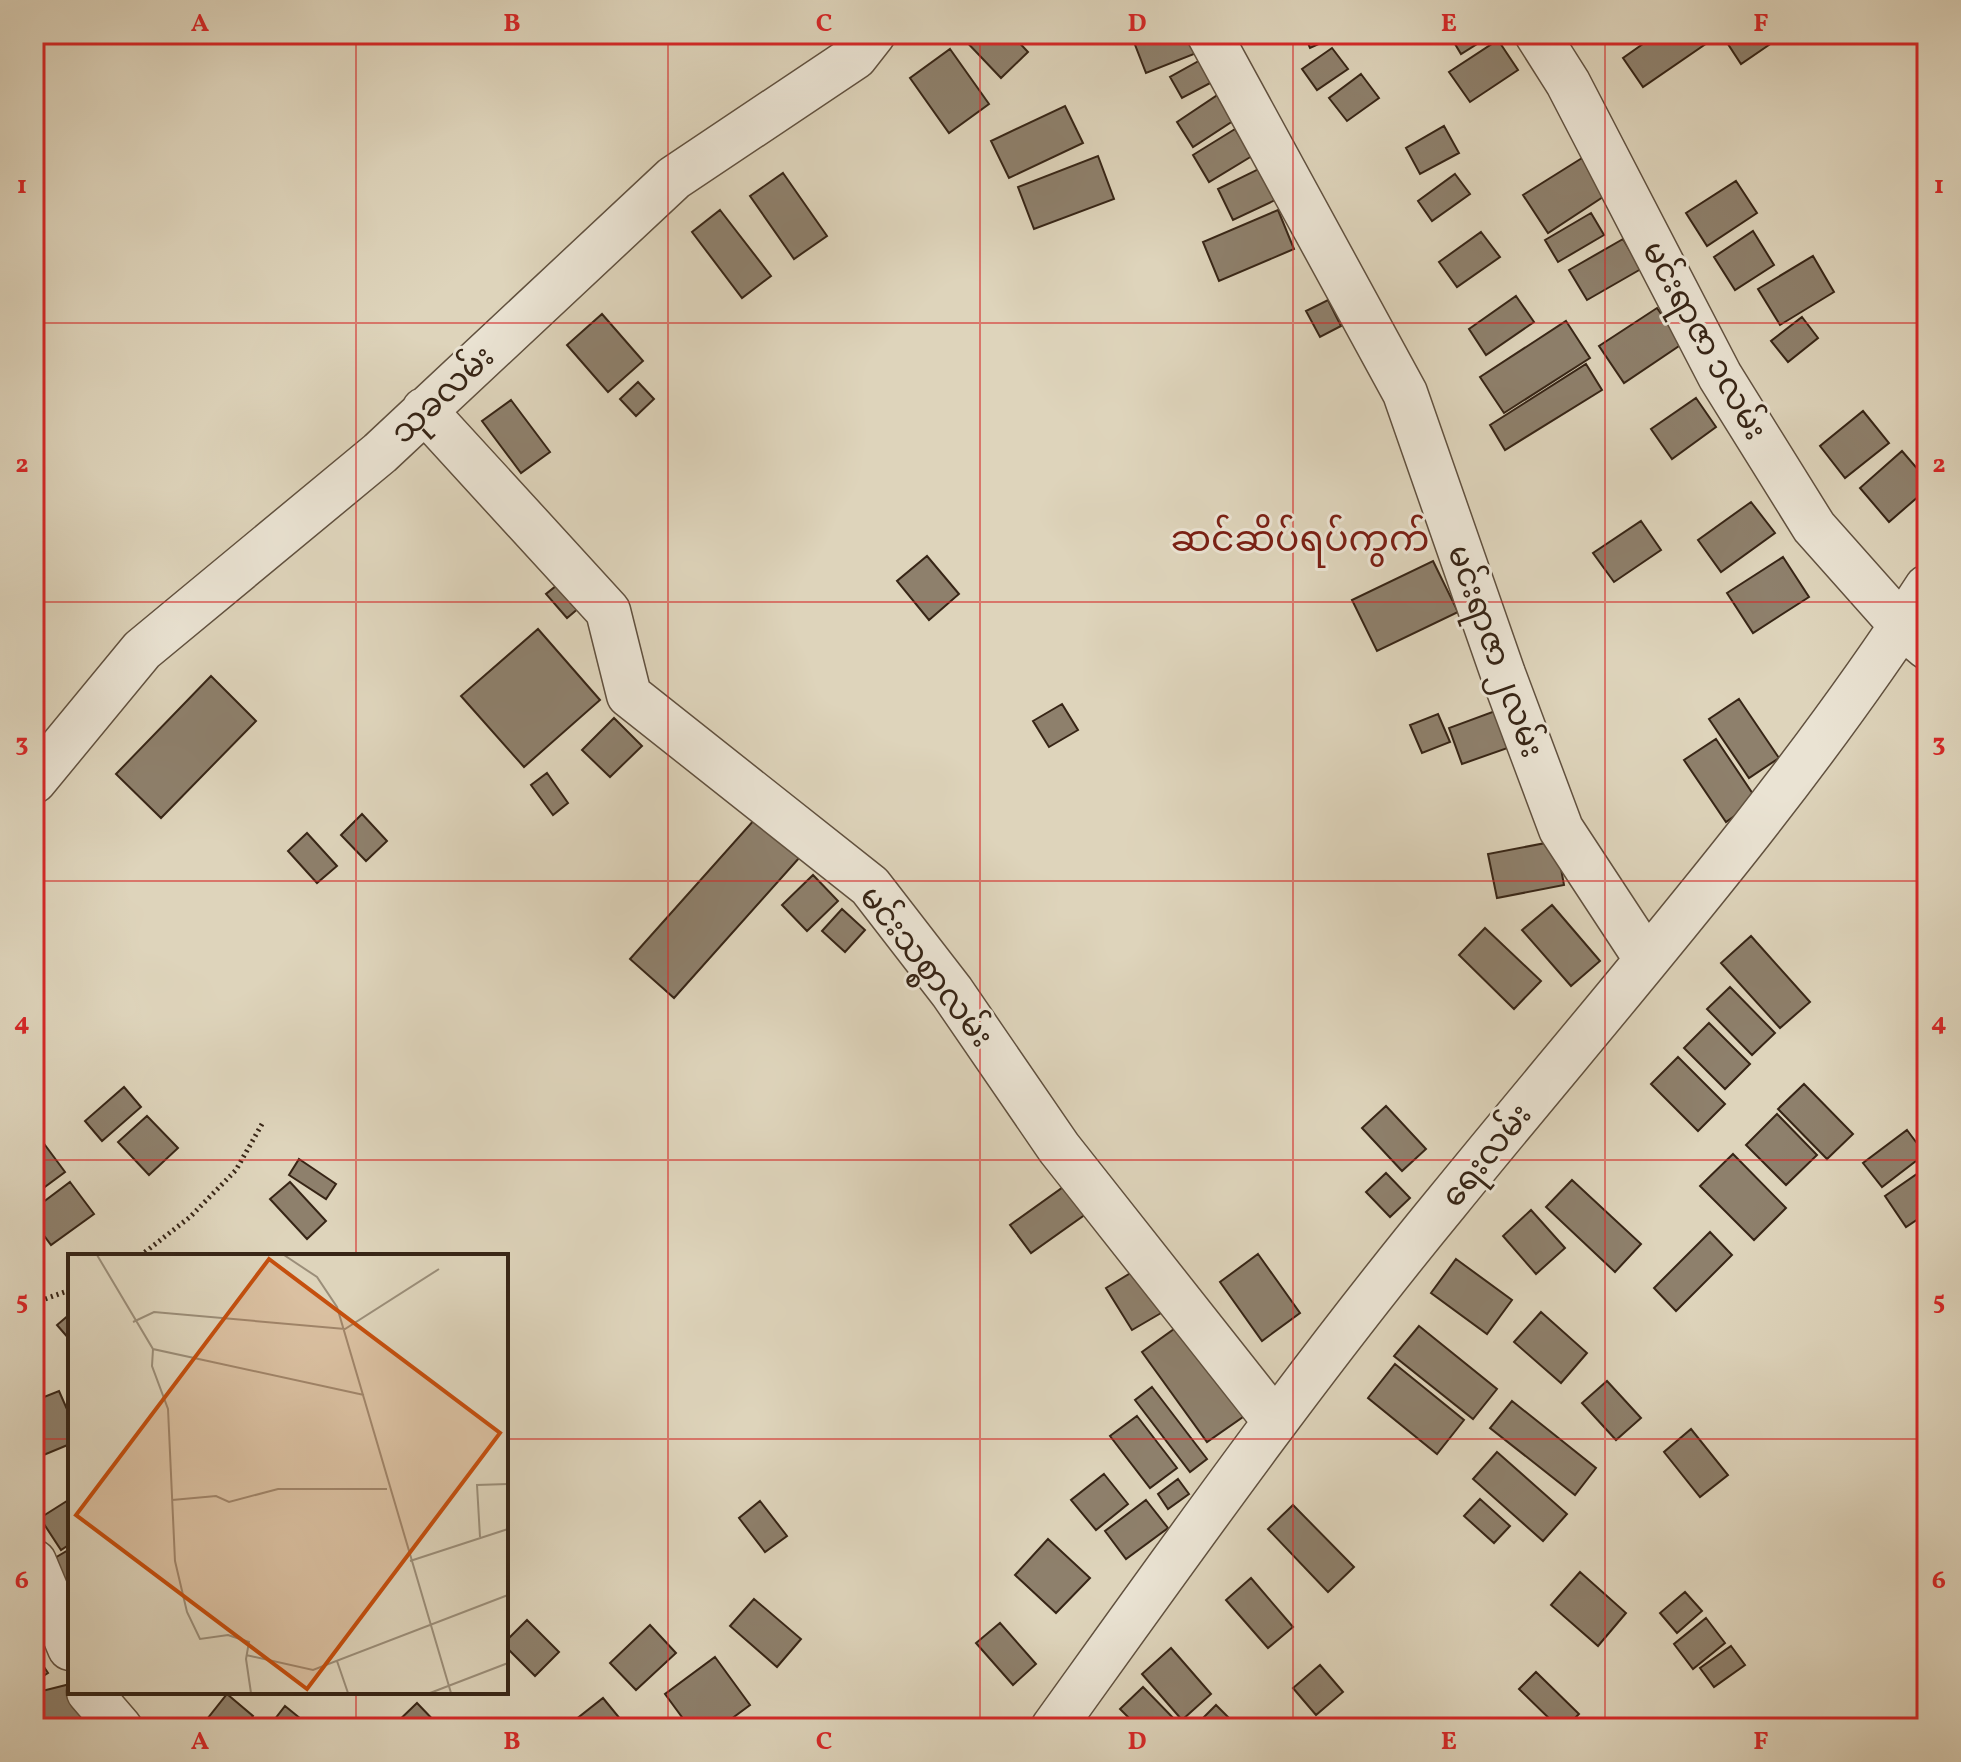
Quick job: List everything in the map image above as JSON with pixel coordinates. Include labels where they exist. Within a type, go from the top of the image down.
[{"type":"street","name":"သုခလမ်း","points":[[34,781],[142,650],[380,453],[674,178],[855,57],[873,34]]},
{"type":"street","name":"မင်းရာဇာ ၂လမ်း","points":[[1209,34],[1405,393],[1561,829],[1647,960]]},
{"type":"street","name":"မင်းရာဇာ ၁လမ်း","points":[[1537,34],[1568,83],[1720,376],[1814,527],[1914,637]]},
{"type":"street","name":"မင်းသစ္စာလမ်း","points":[[424,410],[608,611],[629,695],[870,886],[952,992],[1059,1148],[1274,1420]]},
{"type":"street","name":"ရေးလမ်း","points":[[1053,1728],[1274,1420],[1444,1205],[1914,637],[1927,587]]},
{"type":"street","points":[[34,1562],[68,1643]]},
{"type":"street","points":[[91,1694],[120,1728]]},
{"type":"path","points":[[143,1254],[190,1217],[236,1170],[262,1124]]},
{"type":"path","points":[[34,1303],[68,1291]]},
{"type":"building","points":[[959,34],[1011,34],[1028,52],[1001,78]]},
{"type":"building","points":[[1139,34],[1192,34],[1199,52],[1146,73],[1132,37]]},
{"type":"building","points":[[1304,34],[1341,34],[1310,48]]},
{"type":"building","points":[[1449,34],[1493,34],[1461,54]]},
{"type":"building","points":[[1657,34],[1705,34],[1710,41],[1643,87],[1623,58]]},
{"type":"building","points":[[1730,34],[1785,34],[1741,64],[1724,38]]},
{"type":"building","points":[[1498,40],[1518,70],[1470,102],[1449,72]]},
{"type":"building","points":[[1332,48],[1348,69],[1317,90],[1302,69]]},
{"type":"building","points":[[950,49],[989,104],[949,133],[910,78]]},
{"type":"building","points":[[1204,58],[1216,80],[1182,98],[1170,77]]},
{"type":"building","points":[[1361,74],[1379,98],[1347,121],[1329,98]]},
{"type":"building","points":[[1219,94],[1236,119],[1193,147],[1177,122]]},
{"type":"building","points":[[1065,106],[1083,143],[1009,178],[991,141]]},
{"type":"building","points":[[1444,126],[1459,153],[1420,174],[1406,148]]},
{"type":"building","points":[[1235,129],[1252,156],[1209,182],[1193,155]]},
{"type":"building","points":[[1098,156],[1114,199],[1034,229],[1018,187]]},
{"type":"building","points":[[1582,158],[1606,195],[1548,233],[1523,195]]},
{"type":"building","points":[[1273,162],[1288,194],[1233,220],[1218,189]]},
{"type":"building","points":[[783,173],[827,236],[794,259],[750,196]]},
{"type":"building","points":[[1455,174],[1470,194],[1432,221],[1418,201]]},
{"type":"building","points":[[1736,181],[1757,213],[1707,246],[1686,213]]},
{"type":"building","points":[[720,210],[771,276],[742,298],[692,232]]},
{"type":"building","points":[[1278,210],[1294,249],[1219,281],[1203,242]]},
{"type":"building","points":[[1591,213],[1604,235],[1558,262],[1545,240]]},
{"type":"building","points":[[1753,231],[1774,265],[1735,290],[1714,257]]},
{"type":"building","points":[[1481,232],[1500,257],[1457,287],[1439,262]]},
{"type":"building","points":[[1623,239],[1641,269],[1587,300],[1569,270]]},
{"type":"building","points":[[1813,256],[1834,292],[1780,325],[1758,289]]},
{"type":"building","points":[[1516,296],[1534,322],[1486,355],[1469,329]]},
{"type":"building","points":[[1328,300],[1341,326],[1320,337],[1306,311]]},
{"type":"building","points":[[1657,308],[1682,344],[1624,383],[1599,346]]},
{"type":"building","points":[[602,314],[643,361],[608,392],[567,345]]},
{"type":"building","points":[[1802,317],[1818,338],[1788,362],[1771,341]]},
{"type":"building","points":[[1566,321],[1590,358],[1504,413],[1480,377]]},
{"type":"building","points":[[1586,364],[1602,390],[1505,450],[1490,425]]},
{"type":"building","points":[[638,382],[654,399],[636,416],[620,399]]},
{"type":"building","points":[[1696,398],[1716,427],[1672,459],[1651,429]]},
{"type":"building","points":[[511,400],[550,452],[521,473],[482,421]]},
{"type":"building","points":[[1863,411],[1889,443],[1845,478],[1820,446]]},
{"type":"building","points":[[1902,451],[1927,480],[1927,489],[1889,522],[1860,488]]},
{"type":"building","points":[[1751,502],[1775,533],[1721,572],[1698,540]]},
{"type":"building","points":[[1641,521],[1661,550],[1614,582],[1593,553]]},
{"type":"building","points":[[927,556],[959,594],[929,620],[897,581]]},
{"type":"building","points":[[1783,557],[1809,597],[1753,633],[1727,593]]},
{"type":"building","points":[[1433,561],[1458,612],[1377,651],[1352,600]]},
{"type":"building","points":[[566,578],[586,602],[567,618],[546,594]]},
{"type":"building","points":[[538,629],[600,700],[524,767],[461,696]]},
{"type":"building","points":[[211,676],[256,721],[161,818],[116,774]]},
{"type":"building","points":[[1739,699],[1779,758],[1749,778],[1709,719]]},
{"type":"building","points":[[1062,704],[1078,730],[1049,747],[1033,721]]},
{"type":"building","points":[[1506,707],[1519,744],[1462,764],[1449,728]]},
{"type":"building","points":[[1438,714],[1450,742],[1422,753],[1410,725]]},
{"type":"building","points":[[614,718],[642,746],[610,777],[582,750]]},
{"type":"building","points":[[1716,739],[1757,800],[1726,822],[1684,760]]},
{"type":"building","points":[[547,773],[568,803],[553,815],[531,785]]},
{"type":"building","points":[[764,809],[808,848],[674,998],[630,959]]},
{"type":"building","points":[[362,814],[387,841],[366,861],[341,835]]},
{"type":"building","points":[[307,833],[337,866],[317,883],[288,851]]},
{"type":"building","points":[[1556,841],[1564,885],[1497,898],[1488,854]]},
{"type":"building","points":[[813,875],[838,901],[807,931],[782,905]]},
{"type":"building","points":[[1552,905],[1600,961],[1571,986],[1522,930]]},
{"type":"building","points":[[842,909],[865,930],[845,952],[822,931]]},
{"type":"building","points":[[1485,928],[1541,981],[1514,1009],[1459,955]]},
{"type":"building","points":[[1751,936],[1810,1002],[1780,1028],[1721,963]]},
{"type":"building","points":[[1730,987],[1775,1033],[1752,1055],[1707,1009]]},
{"type":"building","points":[[1709,1023],[1750,1064],[1725,1089],[1684,1048]]},
{"type":"building","points":[[1678,1057],[1725,1104],[1698,1131],[1651,1084]]},
{"type":"building","points":[[1804,1084],[1853,1134],[1827,1159],[1778,1109]]},
{"type":"building","points":[[124,1087],[141,1107],[102,1141],[85,1121]]},
{"type":"building","points":[[1386,1106],[1426,1149],[1402,1171],[1362,1128]]},
{"type":"building","points":[[1777,1114],[1817,1155],[1786,1185],[1746,1145]]},
{"type":"building","points":[[147,1116],[178,1148],[149,1175],[118,1142]]},
{"type":"building","points":[[1907,1130],[1925,1154],[1882,1187],[1863,1163]]},
{"type":"building","points":[[45,1145],[65,1172],[34,1195],[34,1153]]},
{"type":"building","points":[[1733,1154],[1786,1208],[1754,1240],[1700,1186]]},
{"type":"building","points":[[299,1159],[336,1184],[326,1199],[289,1175]]},
{"type":"building","points":[[1927,1167],[1927,1213],[1906,1227],[1885,1196]]},
{"type":"building","points":[[1386,1173],[1410,1198],[1390,1217],[1366,1192]]},
{"type":"building","points":[[1080,1175],[1100,1204],[1031,1253],[1010,1225]]},
{"type":"building","points":[[1572,1180],[1641,1244],[1615,1272],[1546,1207]]},
{"type":"building","points":[[70,1182],[94,1214],[51,1245],[34,1222],[34,1209]]},
{"type":"building","points":[[290,1182],[326,1221],[307,1239],[270,1199]]},
{"type":"building","points":[[1531,1210],[1565,1248],[1536,1274],[1503,1236]]},
{"type":"building","points":[[1710,1232],[1732,1255],[1676,1311],[1654,1288]]},
{"type":"building","points":[[1258,1254],[1300,1313],[1262,1341],[1220,1282]]},
{"type":"building","points":[[1456,1259],[1512,1300],[1487,1334],[1431,1293]]},
{"type":"building","points":[[1142,1266],[1168,1309],[1132,1330],[1106,1288]]},
{"type":"building","points":[[1541,1312],[1587,1353],[1561,1383],[1514,1342]]},
{"type":"building","points":[[68,1316],[68,1338],[57,1325]]},
{"type":"building","points":[[1188,1319],[1253,1410],[1207,1442],[1142,1352]]},
{"type":"building","points":[[1419,1326],[1497,1389],[1473,1419],[1394,1356]]},
{"type":"building","points":[[1395,1364],[1464,1420],[1437,1454],[1368,1398]]},
{"type":"building","points":[[1607,1381],[1641,1418],[1616,1440],[1582,1403]]},
{"type":"building","points":[[1152,1387],[1207,1459],[1190,1472],[1135,1400]]},
{"type":"building","points":[[59,1391],[68,1411],[68,1445],[34,1459],[34,1401]]},
{"type":"building","points":[[1512,1401],[1596,1468],[1575,1495],[1490,1428]]},
{"type":"building","points":[[1137,1416],[1177,1468],[1150,1488],[1110,1436]]},
{"type":"building","points":[[1691,1429],[1728,1475],[1700,1497],[1664,1452]]},
{"type":"building","points":[[1497,1452],[1567,1514],[1543,1541],[1473,1479]]},
{"type":"building","points":[[1104,1474],[1128,1504],[1096,1530],[1071,1500]]},
{"type":"building","points":[[1178,1479],[1189,1494],[1168,1509],[1158,1494]]},
{"type":"building","points":[[1480,1499],[1510,1526],[1494,1543],[1464,1516]]},
{"type":"building","points":[[68,1500],[68,1545],[61,1550],[40,1518]]},
{"type":"building","points":[[1146,1500],[1168,1528],[1126,1559],[1105,1531]]},
{"type":"building","points":[[760,1501],[787,1536],[765,1552],[739,1518]]},
{"type":"building","points":[[1293,1505],[1354,1567],[1328,1592],[1268,1529]]},
{"type":"building","points":[[1048,1539],[1090,1578],[1056,1613],[1015,1575]]},
{"type":"building","points":[[68,1550],[68,1599],[43,1565]]},
{"type":"building","points":[[1580,1572],[1626,1613],[1598,1646],[1551,1605]]},
{"type":"building","points":[[1251,1578],[1293,1627],[1268,1648],[1226,1600]]},
{"type":"building","points":[[1685,1592],[1702,1611],[1677,1633],[1660,1613]]},
{"type":"building","points":[[754,1599],[801,1639],[777,1667],[730,1626]]},
{"type":"building","points":[[1706,1618],[1725,1643],[1693,1669],[1674,1644]]},
{"type":"building","points":[[527,1620],[559,1652],[535,1676],[508,1649],[508,1639]]},
{"type":"building","points":[[1000,1623],[1036,1664],[1013,1685],[976,1643]]},
{"type":"building","points":[[650,1625],[676,1653],[636,1690],[610,1663]]},
{"type":"building","points":[[1731,1646],[1745,1665],[1714,1687],[1700,1668]]},
{"type":"building","points":[[1171,1648],[1211,1694],[1182,1720],[1142,1674]]},
{"type":"building","points":[[34,1652],[48,1673],[34,1682]]},
{"type":"building","points":[[715,1657],[750,1705],[719,1728],[690,1728],[665,1694]]},
{"type":"building","points":[[1320,1665],[1343,1692],[1316,1715],[1293,1688]]},
{"type":"building","points":[[1536,1672],[1579,1714],[1565,1728],[1559,1728],[1519,1689]]},
{"type":"building","points":[[68,1684],[68,1694],[73,1694],[82,1720],[51,1728],[34,1728],[34,1693]]},
{"type":"building","points":[[1143,1687],[1182,1727],[1139,1728],[1120,1709]]},
{"type":"building","points":[[227,1694],[253,1716],[244,1728],[200,1728]]},
{"type":"building","points":[[603,1698],[626,1726],[565,1728]]},
{"type":"building","points":[[417,1703],[441,1728],[391,1728]]},
{"type":"building","points":[[1216,1705],[1239,1728],[1205,1728],[1199,1722]]},
{"type":"building","points":[[285,1706],[312,1728],[268,1728]]},
{"type":"district","name":"ဆင်ဆိပ်ရပ်ကွက်","points":[[1300,538]]}]
